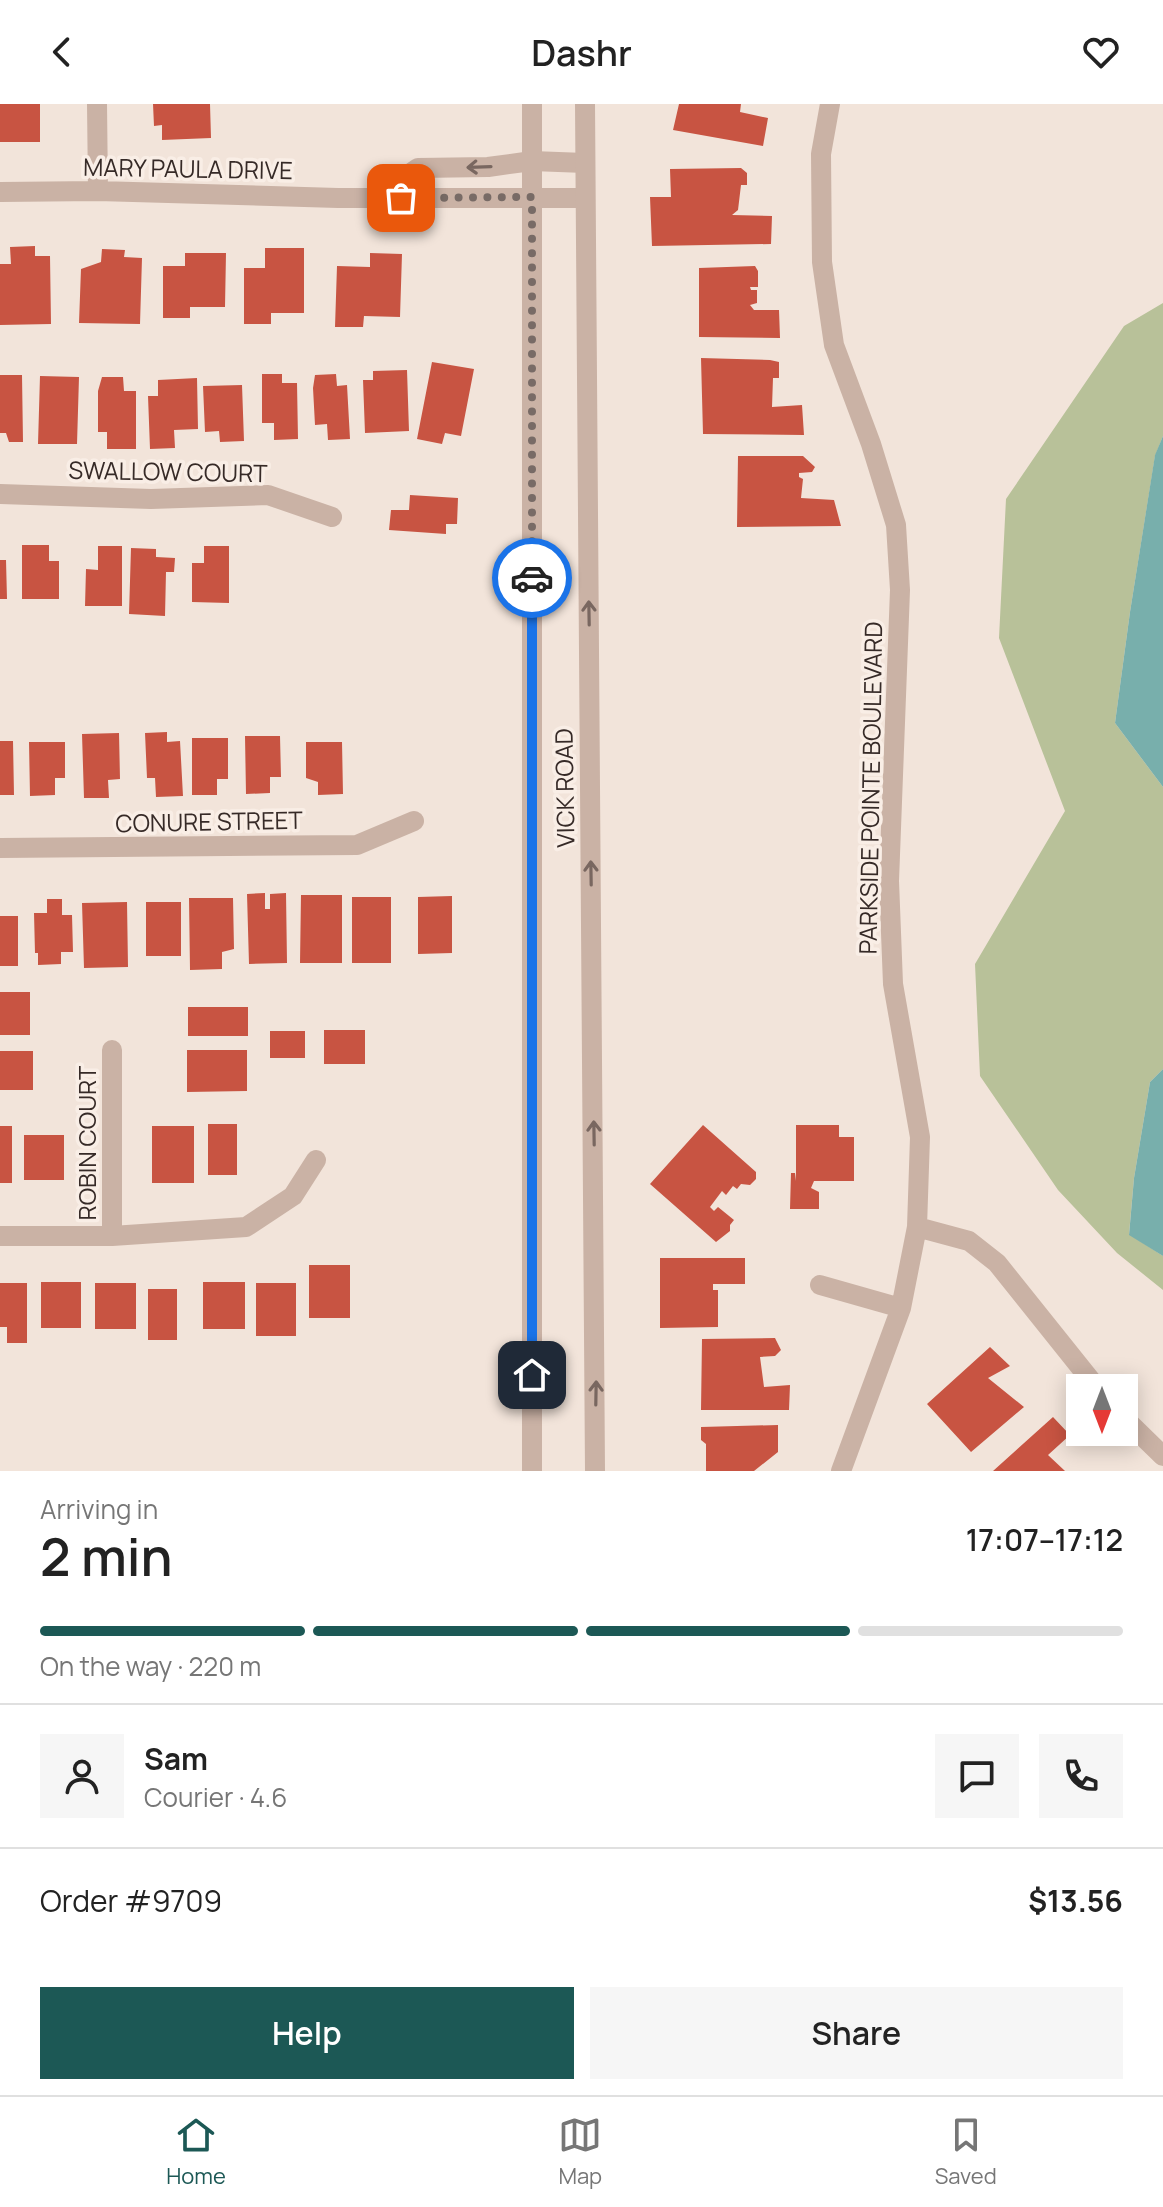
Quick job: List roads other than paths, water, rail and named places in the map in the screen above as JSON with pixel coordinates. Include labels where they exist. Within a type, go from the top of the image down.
[{"type":"street","points":[[97,104],[98,191]]},
{"type":"street","name":"VICK ROAD","points":[[532,104],[532,1471]]},
{"type":"street","name":"VICK ROAD","points":[[585,104],[595,1471]]},
{"type":"street","name":"PARKSIDE POINTE BOULEVARD","points":[[830,104],[821,154],[822,262],[834,345],[871,444],[896,525],[900,590],[889,881],[893,984],[920,1137],[917,1227],[901,1308],[841,1471]]},
{"type":"street","points":[[374,198],[418,168],[488,167],[532,161],[585,163]]},
{"type":"street","name":"MARY PAULA DRIVE","points":[[0,192],[585,198]]},
{"type":"street","name":"SWALLOW COURT","points":[[0,494],[151,499],[268,495],[332,517]]},
{"type":"street","name":"CONURE STREET","points":[[0,848],[357,845],[414,821]]},
{"type":"street","name":"ROBIN COURT","points":[[112,1050],[112,1236]]},
{"type":"street","points":[[0,1236],[112,1236],[246,1227],[293,1196],[316,1160]]},
{"type":"street","points":[[917,1227],[969,1241],[997,1263],[1086,1374]]},
{"type":"street","points":[[820,1285],[901,1308]]},
{"type":"street","points":[[1138,1432],[1163,1456]]},
{"type":"water","points":[[1163,436],[1163,787],[1115,723],[1155,455]]},
{"type":"water","points":[[1163,1069],[1163,1256],[1129,1235],[1134,1178],[1150,1082]]}]
